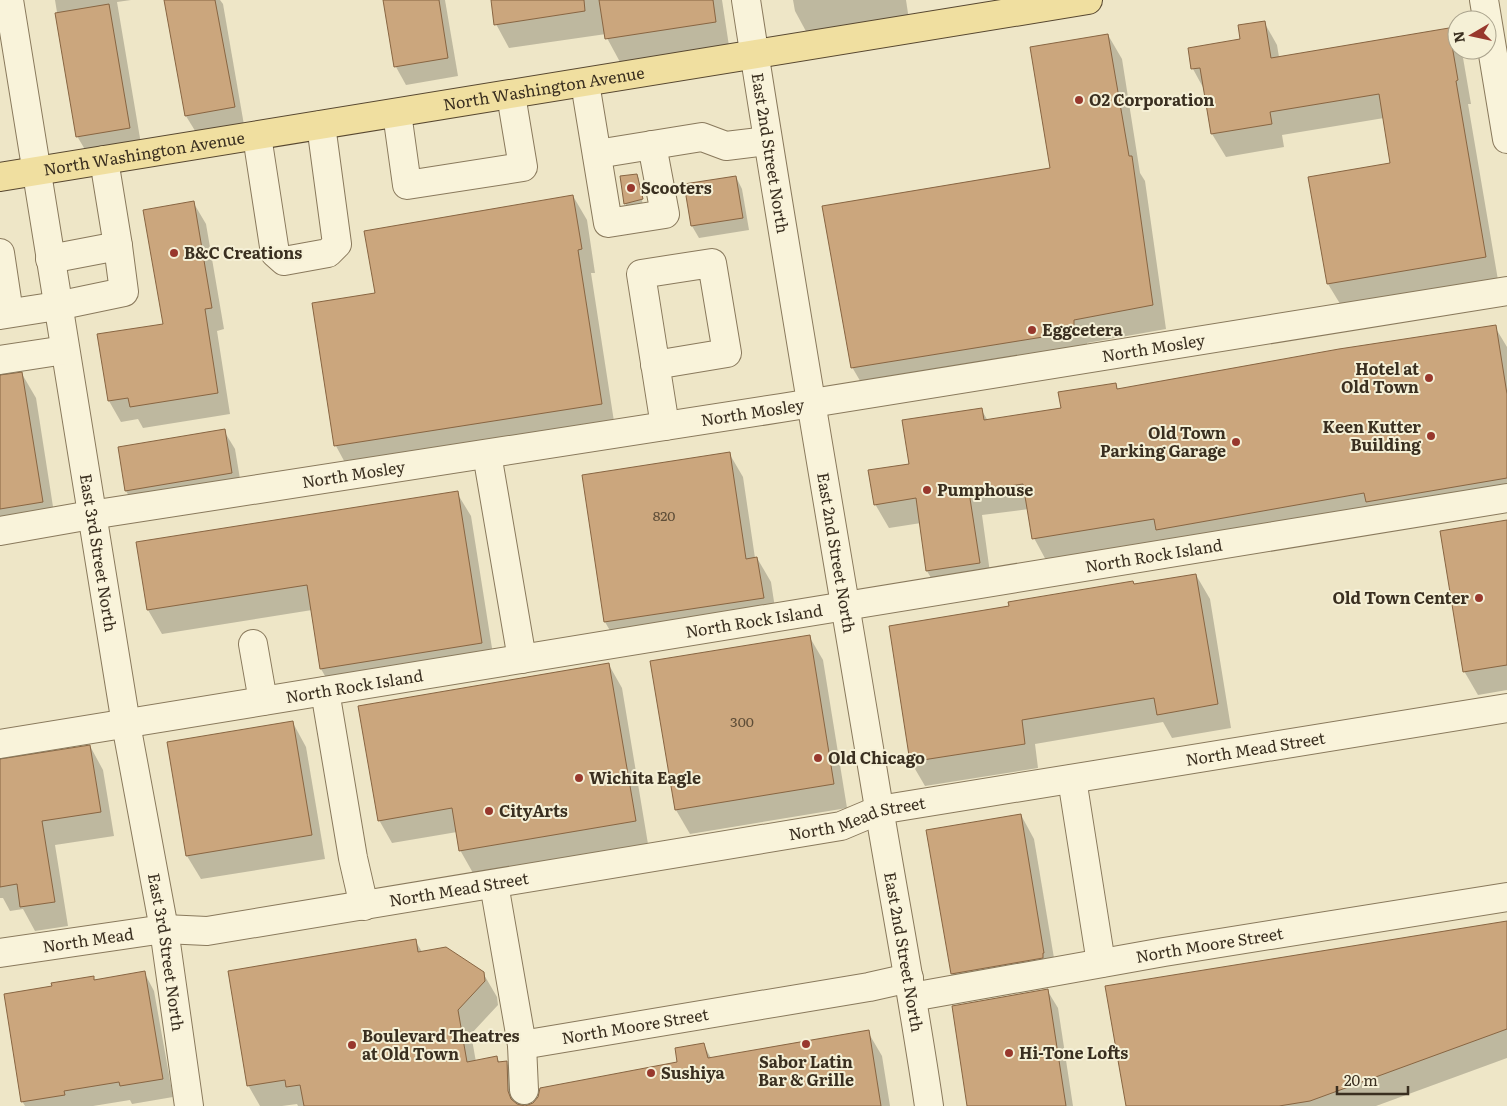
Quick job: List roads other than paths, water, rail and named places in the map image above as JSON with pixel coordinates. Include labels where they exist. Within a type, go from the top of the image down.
[{"type":"main road","name":"North Washington Avenue","points":[[0,177],[1088,0]]},
{"type":"street","name":"East 2nd Street North","points":[[746,0],[767,140],[879,810],[911,988],[929,1106]]},
{"type":"street","points":[[1484,0],[1507,139]]},
{"type":"street","name":"East 3rd Street North","points":[[12,2],[64,350],[126,724],[164,929],[189,1106]]},
{"type":"street","points":[[585,83],[608,223],[664,214],[652,145]]},
{"type":"street","points":[[397,113],[407,185],[523,166],[511,95]]},
{"type":"street","points":[[256,136],[275,253],[284,261],[328,253],[337,244],[321,125]]},
{"type":"street","points":[[597,154],[702,137],[726,146],[767,140]]},
{"type":"street","points":[[0,252],[4,314],[57,306],[124,292],[104,160]]},
{"type":"street","points":[[50,259],[118,246]]},
{"type":"street","name":"North Mosley","points":[[0,531],[91,515],[666,426],[1507,292]]},
{"type":"street","points":[[0,360],[64,350]]},
{"type":"street","points":[[655,365],[666,426]]},
{"type":"street","points":[[487,454],[522,659]]},
{"type":"street","name":"North Rock Island","points":[[0,744],[1507,498]]},
{"type":"street","points":[[253,644],[263,702]]},
{"type":"street","points":[[326,691],[353,858],[364,906]]},
{"type":"street","name":"North Mead Street","points":[[207,931],[841,826],[879,810],[1507,708]]},
{"type":"street","points":[[1072,780],[1102,963]]},
{"type":"street","points":[[494,884],[522,1045],[524,1090]]},
{"type":"street","name":"North Moore Street","points":[[522,1045],[869,987],[911,988],[1102,963],[1507,897]]},
{"type":"street","name":"North Mead","points":[[0,953],[164,929],[207,931]]},
{"type":"place","name":"O2 Corporation","points":[[1079,100]]},
{"type":"place","name":"Scooters","points":[[631,188]]},
{"type":"place","name":"B&C Creations","points":[[174,253]]},
{"type":"place","name":"Eggcetera","points":[[1032,330]]},
{"type":"place","name":"Hotel at Old Town","points":[[1429,378]]},
{"type":"place","name":"Keen Kutter Building","points":[[1431,436]]},
{"type":"place","name":"Old Town Parking Garage","points":[[1236,442]]},
{"type":"place","name":"Pumphouse","points":[[927,490]]},
{"type":"place","name":"Old Town Center","points":[[1479,598]]},
{"type":"place","name":"Old Chicago","points":[[818,758]]},
{"type":"place","name":"Wichita Eagle","points":[[579,778]]},
{"type":"place","name":"CityArts","points":[[489,811]]},
{"type":"place","name":"Sabor Latin Bar & Grille","points":[[806,1044]]},
{"type":"place","name":"Boulevard Theatres at Old Town","points":[[352,1045]]},
{"type":"place","name":"Hi-Tone Lofts","points":[[1009,1053]]},
{"type":"place","name":"Sushiya","points":[[651,1073]]}]
